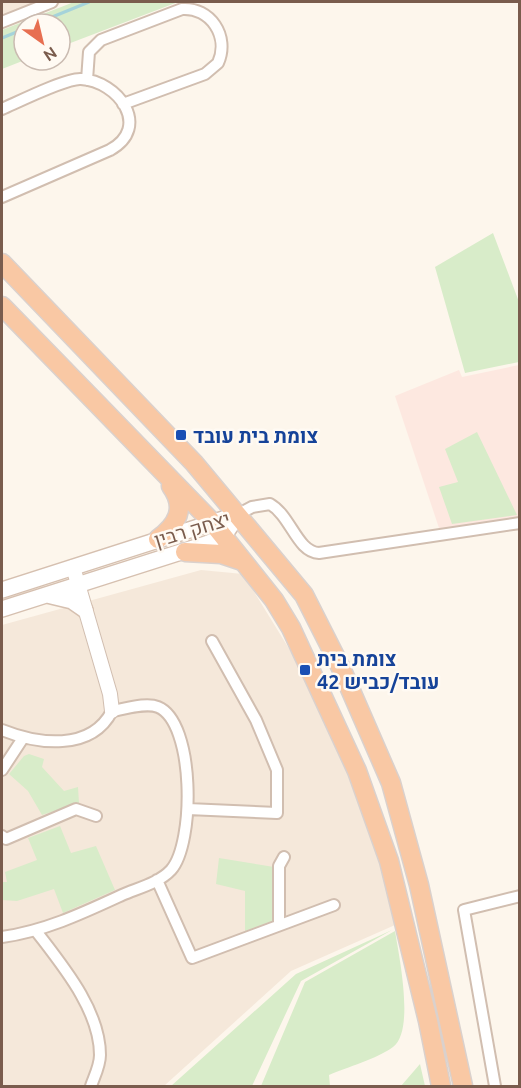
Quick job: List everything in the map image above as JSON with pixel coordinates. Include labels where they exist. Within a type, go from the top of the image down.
[{"type":"highway","points":[[2,263],[137,402],[239,514],[304,595],[341,668],[391,783],[419,885],[463,1086]]},
{"type":"highway","points":[[2,306],[211,521],[274,600],[291,628],[357,771],[389,861],[428,1021],[441,1086]]},
{"type":"highway","points":[[151,458],[176,493],[180,512],[173,527],[158,539]]},
{"type":"highway","points":[[185,552],[221,554],[244,562]]},
{"type":"main road","name":"יצחק רבין","points":[[2,590],[211,521],[239,514]]},
{"type":"main road","name":"יצחק רבין","points":[[2,609],[185,552],[223,537],[239,514]]},
{"type":"main road","points":[[44,595],[68,599],[85,610]]},
{"type":"street","points":[[2,22],[52,2]]},
{"type":"street","points":[[87,80],[89,52],[101,40],[182,9],[195,9],[208,15],[221,43],[218,63],[205,74],[123,104]]},
{"type":"street","points":[[2,109],[75,79],[87,80],[109,87],[123,104],[130,128],[122,143],[110,150],[2,196]]},
{"type":"street","points":[[239,514],[252,507],[270,504],[286,516],[304,547],[311,553],[519,523]]},
{"type":"street","points":[[2,730],[23,738],[53,742],[79,737],[98,729],[112,711],[110,694],[73,567]]},
{"type":"street","points":[[188,809],[277,813],[277,770],[256,720],[212,641]]},
{"type":"street","points":[[2,937],[36,931],[157,880],[169,871],[180,856],[188,809],[184,757],[176,731],[166,714],[153,706],[112,711]]},
{"type":"street","points":[[2,770],[23,738]]},
{"type":"street","points":[[2,836],[6,838],[76,809],[96,816]]},
{"type":"street","points":[[279,924],[279,866],[284,857]]},
{"type":"street","points":[[157,880],[192,958],[334,905]]},
{"type":"street","points":[[495,1086],[464,910],[519,896]]},
{"type":"street","points":[[36,931],[76,986],[98,1040],[100,1056],[91,1086]]},
{"type":"shaded area","points":[[2,2],[64,2],[38,12],[12,12],[12,22],[2,26]]},
{"type":"shaded area","points":[[519,365],[519,517],[440,531],[395,396],[459,370],[462,377]]},
{"type":"shaded area","points":[[201,570],[243,574],[296,660],[335,738],[374,840],[395,925],[291,971],[164,1086],[2,1086],[2,625]]},
{"type":"green space","points":[[74,2],[178,2],[72,42],[72,12],[48,12]]},
{"type":"green space","points":[[12,26],[12,65],[2,69],[2,30]]},
{"type":"green space","points":[[493,233],[519,302],[519,362],[465,373],[435,267]]},
{"type":"green space","points":[[477,432],[517,515],[452,524],[439,487],[458,482],[445,449]]},
{"type":"green space","points":[[29,754],[44,759],[42,767],[64,791],[78,787],[79,803],[42,815],[28,791],[9,774],[24,756]]},
{"type":"green space","points":[[60,826],[71,853],[96,846],[115,890],[63,913],[54,889],[17,901],[2,900],[2,882],[7,882],[5,872],[37,860],[28,838]]},
{"type":"green space","points":[[219,858],[274,867],[275,920],[245,931],[245,891],[216,884]]},
{"type":"green space","points":[[392,930],[301,981],[252,1086],[171,1086],[296,974]]},
{"type":"green space","points":[[395,931],[402,974],[404,1010],[400,1038],[393,1047],[329,1075],[330,1086],[261,1086],[305,982]]},
{"type":"green space","points":[[420,1064],[425,1086],[401,1086]]},
{"type":"waterway","points":[[64,12],[89,2]]},
{"type":"waterway","points":[[2,38],[12,34]]},
{"type":"place","name":"צומת בית עובד","points":[[181,435]]},
{"type":"place","name":"צומת בית עובד/כביש 42","points":[[305,670]]}]
